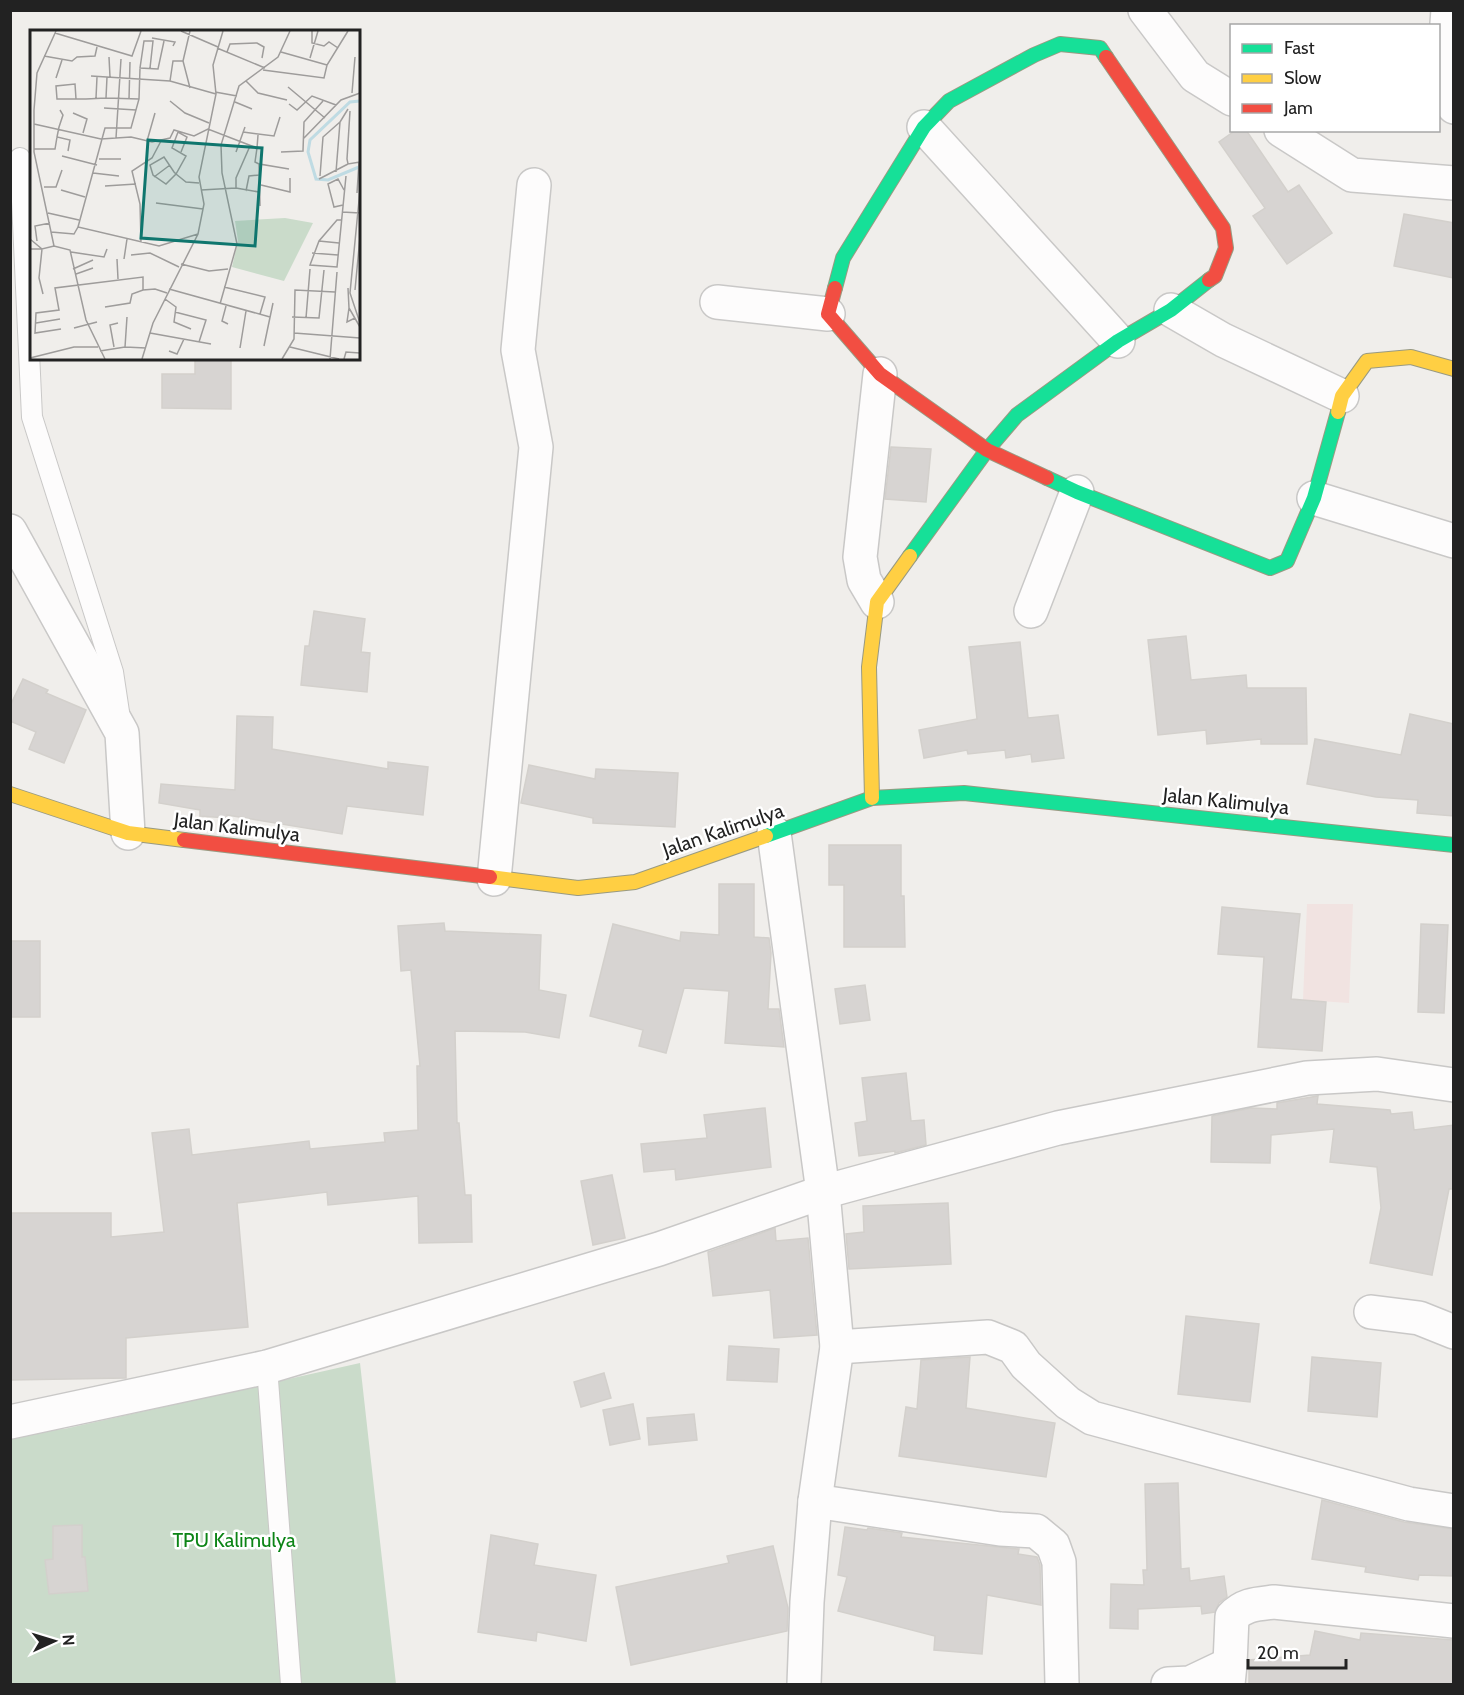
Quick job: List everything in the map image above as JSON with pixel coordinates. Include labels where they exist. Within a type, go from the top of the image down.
[{"type":"street","points":[[1145,10],[1195,76],[1230,98]]},
{"type":"street","points":[[1448,10],[1445,50],[1454,107]]},
{"type":"street","points":[[828,314],[843,258],[924,126],[949,101],[1034,55],[1060,44],[1100,48],[1223,228],[1226,248],[1215,276],[1171,310],[1118,341],[1017,415],[987,450],[877,602],[869,667],[872,798]]},
{"type":"street","points":[[924,126],[1118,341]]},
{"type":"street","points":[[1284,132],[1352,175],[1454,183]]},
{"type":"street","points":[[494,879],[536,447],[518,350],[534,185]]},
{"type":"street","points":[[717,302],[828,314],[880,374],[987,450],[1077,492],[1270,568],[1287,561],[1314,498],[1342,396],[1367,361],[1411,357],[1454,369]]},
{"type":"street","points":[[1171,310],[1223,340],[1342,396]]},
{"type":"street","points":[[877,602],[864,580],[860,557],[880,374]]},
{"type":"street","points":[[1031,611],[1077,492]]},
{"type":"street","points":[[1314,498],[1454,541]]},
{"type":"street","points":[[10,531],[122,733],[128,833]]},
{"type":"street","name":"Jalan Kalimulya","points":[[10,794],[128,833],[578,888],[635,882],[872,798],[964,793],[1454,845]]},
{"type":"street","points":[[774,833],[823,1192],[837,1347],[815,1501],[804,1684]]},
{"type":"street","points":[[10,1422],[267,1367],[659,1249],[823,1192],[1058,1128],[1307,1078],[1377,1074],[1454,1085]]},
{"type":"street","points":[[1371,1312],[1419,1318],[1454,1332]]},
{"type":"street","points":[[837,1347],[988,1337],[1013,1347],[1026,1365],[1068,1403],[1092,1418],[1409,1504],[1454,1510]]},
{"type":"street","points":[[815,1501],[1000,1529],[1036,1531],[1053,1545],[1059,1562],[1062,1684]]},
{"type":"street","points":[[1168,1684],[1190,1683],[1229,1674],[1232,1617],[1239,1609],[1250,1605],[1274,1602],[1454,1621]]},
{"type":"lane","points":[[20,158],[32,417],[113,672],[122,733]]},
{"type":"lane","points":[[267,1367],[291,1684]]},
{"type":"shaded area","points":[[1307,904],[1353,904],[1349,1003],[1303,1000]]},
{"type":"green space","name":"TPU Kalimulya","points":[[360,1363],[396,1684],[11,1684],[11,1432],[64,1429]]},
{"type":"building","points":[[1233,132],[1247,132],[1288,192],[1299,185],[1332,233],[1287,264],[1253,216],[1265,208],[1219,142]]},
{"type":"building","points":[[1404,214],[1454,223],[1454,278],[1394,266]]},
{"type":"building","points":[[195,360],[231,360],[231,409],[162,408],[162,374],[195,374]]},
{"type":"building","points":[[891,447],[931,449],[926,502],[885,499]]},
{"type":"building","points":[[314,611],[365,619],[361,652],[370,653],[367,692],[301,685],[305,646],[309,646]]},
{"type":"building","points":[[1186,636],[1191,680],[1246,675],[1247,688],[1306,688],[1307,744],[1261,744],[1261,739],[1207,744],[1206,730],[1158,735],[1148,640]]},
{"type":"building","points":[[1020,642],[1028,718],[1058,715],[1064,758],[1032,762],[1031,754],[1006,758],[1005,750],[968,754],[967,750],[924,758],[919,730],[977,719],[969,647]]},
{"type":"building","points":[[23,679],[48,690],[46,693],[86,710],[64,763],[29,749],[36,732],[10,721],[10,706]]},
{"type":"building","points":[[1410,714],[1454,724],[1454,816],[1417,813],[1418,800],[1376,797],[1307,784],[1315,739],[1401,755]]},
{"type":"building","points":[[237,716],[273,717],[272,749],[388,769],[388,762],[428,767],[423,815],[347,806],[342,834],[227,815],[227,818],[200,816],[200,810],[159,803],[161,784],[235,790]]},
{"type":"building","points":[[529,765],[595,779],[596,769],[678,773],[675,827],[593,823],[593,818],[521,803]]},
{"type":"building","points":[[829,845],[901,845],[901,896],[904,896],[905,947],[844,947],[844,885],[829,885]]},
{"type":"building","points":[[719,884],[754,884],[754,937],[769,938],[771,953],[768,1009],[779,1009],[784,1047],[725,1043],[729,991],[684,988],[666,1053],[639,1046],[643,1030],[590,1016],[613,924],[680,941],[681,932],[719,935]]},
{"type":"building","points":[[1222,907],[1300,914],[1291,999],[1326,1002],[1322,1051],[1258,1047],[1264,957],[1218,954]]},
{"type":"building","points":[[444,923],[445,931],[541,935],[539,990],[566,995],[559,1038],[525,1032],[455,1031],[457,1123],[459,1123],[465,1195],[471,1195],[472,1242],[419,1243],[418,1196],[328,1205],[327,1192],[237,1203],[248,1327],[126,1338],[126,1378],[10,1380],[10,1213],[111,1213],[111,1237],[164,1232],[152,1133],[189,1129],[192,1155],[309,1141],[310,1149],[385,1142],[384,1133],[418,1130],[417,1066],[420,1066],[411,970],[401,971],[398,926]]},
{"type":"building","points":[[1421,924],[1448,925],[1444,1013],[1418,1012]]},
{"type":"building","points":[[10,941],[40,941],[40,1017],[10,1017]]},
{"type":"building","points":[[865,985],[870,1020],[840,1024],[835,989]]},
{"type":"building","points":[[906,1073],[911,1121],[924,1120],[926,1145],[895,1153],[895,1151],[859,1156],[855,1123],[867,1121],[862,1078]]},
{"type":"building","points":[[1318,1096],[1317,1104],[1390,1110],[1391,1114],[1412,1112],[1414,1130],[1454,1125],[1454,1189],[1449,1189],[1432,1275],[1370,1263],[1381,1208],[1377,1167],[1330,1162],[1334,1129],[1271,1135],[1270,1163],[1211,1162],[1212,1116],[1251,1108],[1277,1109],[1277,1103]]},
{"type":"building","points":[[765,1108],[771,1167],[676,1180],[675,1169],[644,1172],[641,1144],[707,1138],[704,1115]]},
{"type":"building","points":[[612,1175],[625,1238],[593,1245],[581,1181]]},
{"type":"building","points":[[948,1203],[951,1264],[849,1269],[846,1234],[864,1232],[863,1206]]},
{"type":"building","points":[[775,1228],[776,1241],[808,1238],[817,1335],[774,1338],[770,1290],[713,1296],[708,1252]]},
{"type":"building","points":[[1186,1316],[1259,1324],[1250,1402],[1178,1394]]},
{"type":"building","points":[[729,1346],[779,1349],[777,1382],[727,1380]]},
{"type":"building","points":[[970,1357],[966,1408],[1055,1423],[1046,1477],[899,1456],[906,1407],[917,1409],[921,1360]]},
{"type":"building","points":[[1312,1357],[1381,1363],[1377,1417],[1308,1411]]},
{"type":"building","points":[[604,1373],[611,1398],[581,1407],[574,1382]]},
{"type":"building","points":[[633,1404],[640,1439],[610,1445],[603,1410]]},
{"type":"building","points":[[694,1414],[697,1440],[649,1445],[647,1418]]},
{"type":"building","points":[[1178,1483],[1181,1569],[1189,1568],[1190,1581],[1224,1576],[1227,1597],[1219,1603],[1215,1612],[1202,1614],[1201,1606],[1138,1609],[1138,1629],[1110,1628],[1111,1584],[1144,1585],[1143,1570],[1147,1570],[1145,1484]]},
{"type":"building","points":[[1322,1500],[1404,1522],[1454,1529],[1454,1576],[1419,1575],[1418,1580],[1365,1572],[1366,1567],[1312,1559]]},
{"type":"building","points":[[82,1525],[82,1557],[85,1557],[88,1591],[49,1594],[45,1560],[53,1559],[53,1526]]},
{"type":"building","points":[[845,1527],[902,1533],[901,1537],[1019,1549],[1018,1554],[1037,1557],[1040,1565],[1041,1605],[987,1595],[982,1654],[934,1650],[935,1636],[838,1611],[847,1577],[838,1575]]},
{"type":"building","points":[[491,1535],[538,1544],[534,1565],[596,1575],[586,1641],[537,1632],[536,1641],[478,1632]]},
{"type":"building","points":[[773,1546],[788,1608],[787,1631],[631,1665],[616,1587],[729,1563],[727,1556]]},
{"type":"building","points":[[1315,1631],[1360,1640],[1361,1633],[1453,1640],[1452,1684],[1249,1684],[1249,1660],[1310,1655]]},
{"type":"traffic: fast","points":[[835,288],[843,258],[924,127],[949,101],[1034,55],[1060,44],[1100,48],[1106,57]]},
{"type":"traffic: fast","points":[[910,556],[987,450],[1017,415],[1118,341],[1171,310],[1209,280]]},
{"type":"traffic: fast","points":[[1047,478],[1270,568],[1287,561],[1314,498],[1338,412]]},
{"type":"traffic: fast","points":[[766,836],[872,798],[964,793],[1454,845]]},
{"type":"traffic: slow","points":[[1338,412],[1342,396],[1367,361],[1411,357],[1454,369]]},
{"type":"traffic: slow","points":[[872,798],[869,667],[877,602],[910,556]]},
{"type":"traffic: slow","points":[[10,794],[128,833],[184,840]]},
{"type":"traffic: slow","points":[[490,877],[578,888],[635,882],[766,836]]},
{"type":"traffic: jam","points":[[1106,57],[1223,228],[1226,248],[1215,276],[1209,280]]},
{"type":"traffic: jam","points":[[835,288],[828,314],[880,374],[987,450],[1047,478]]},
{"type":"traffic: jam","points":[[184,840],[490,877]]}]
